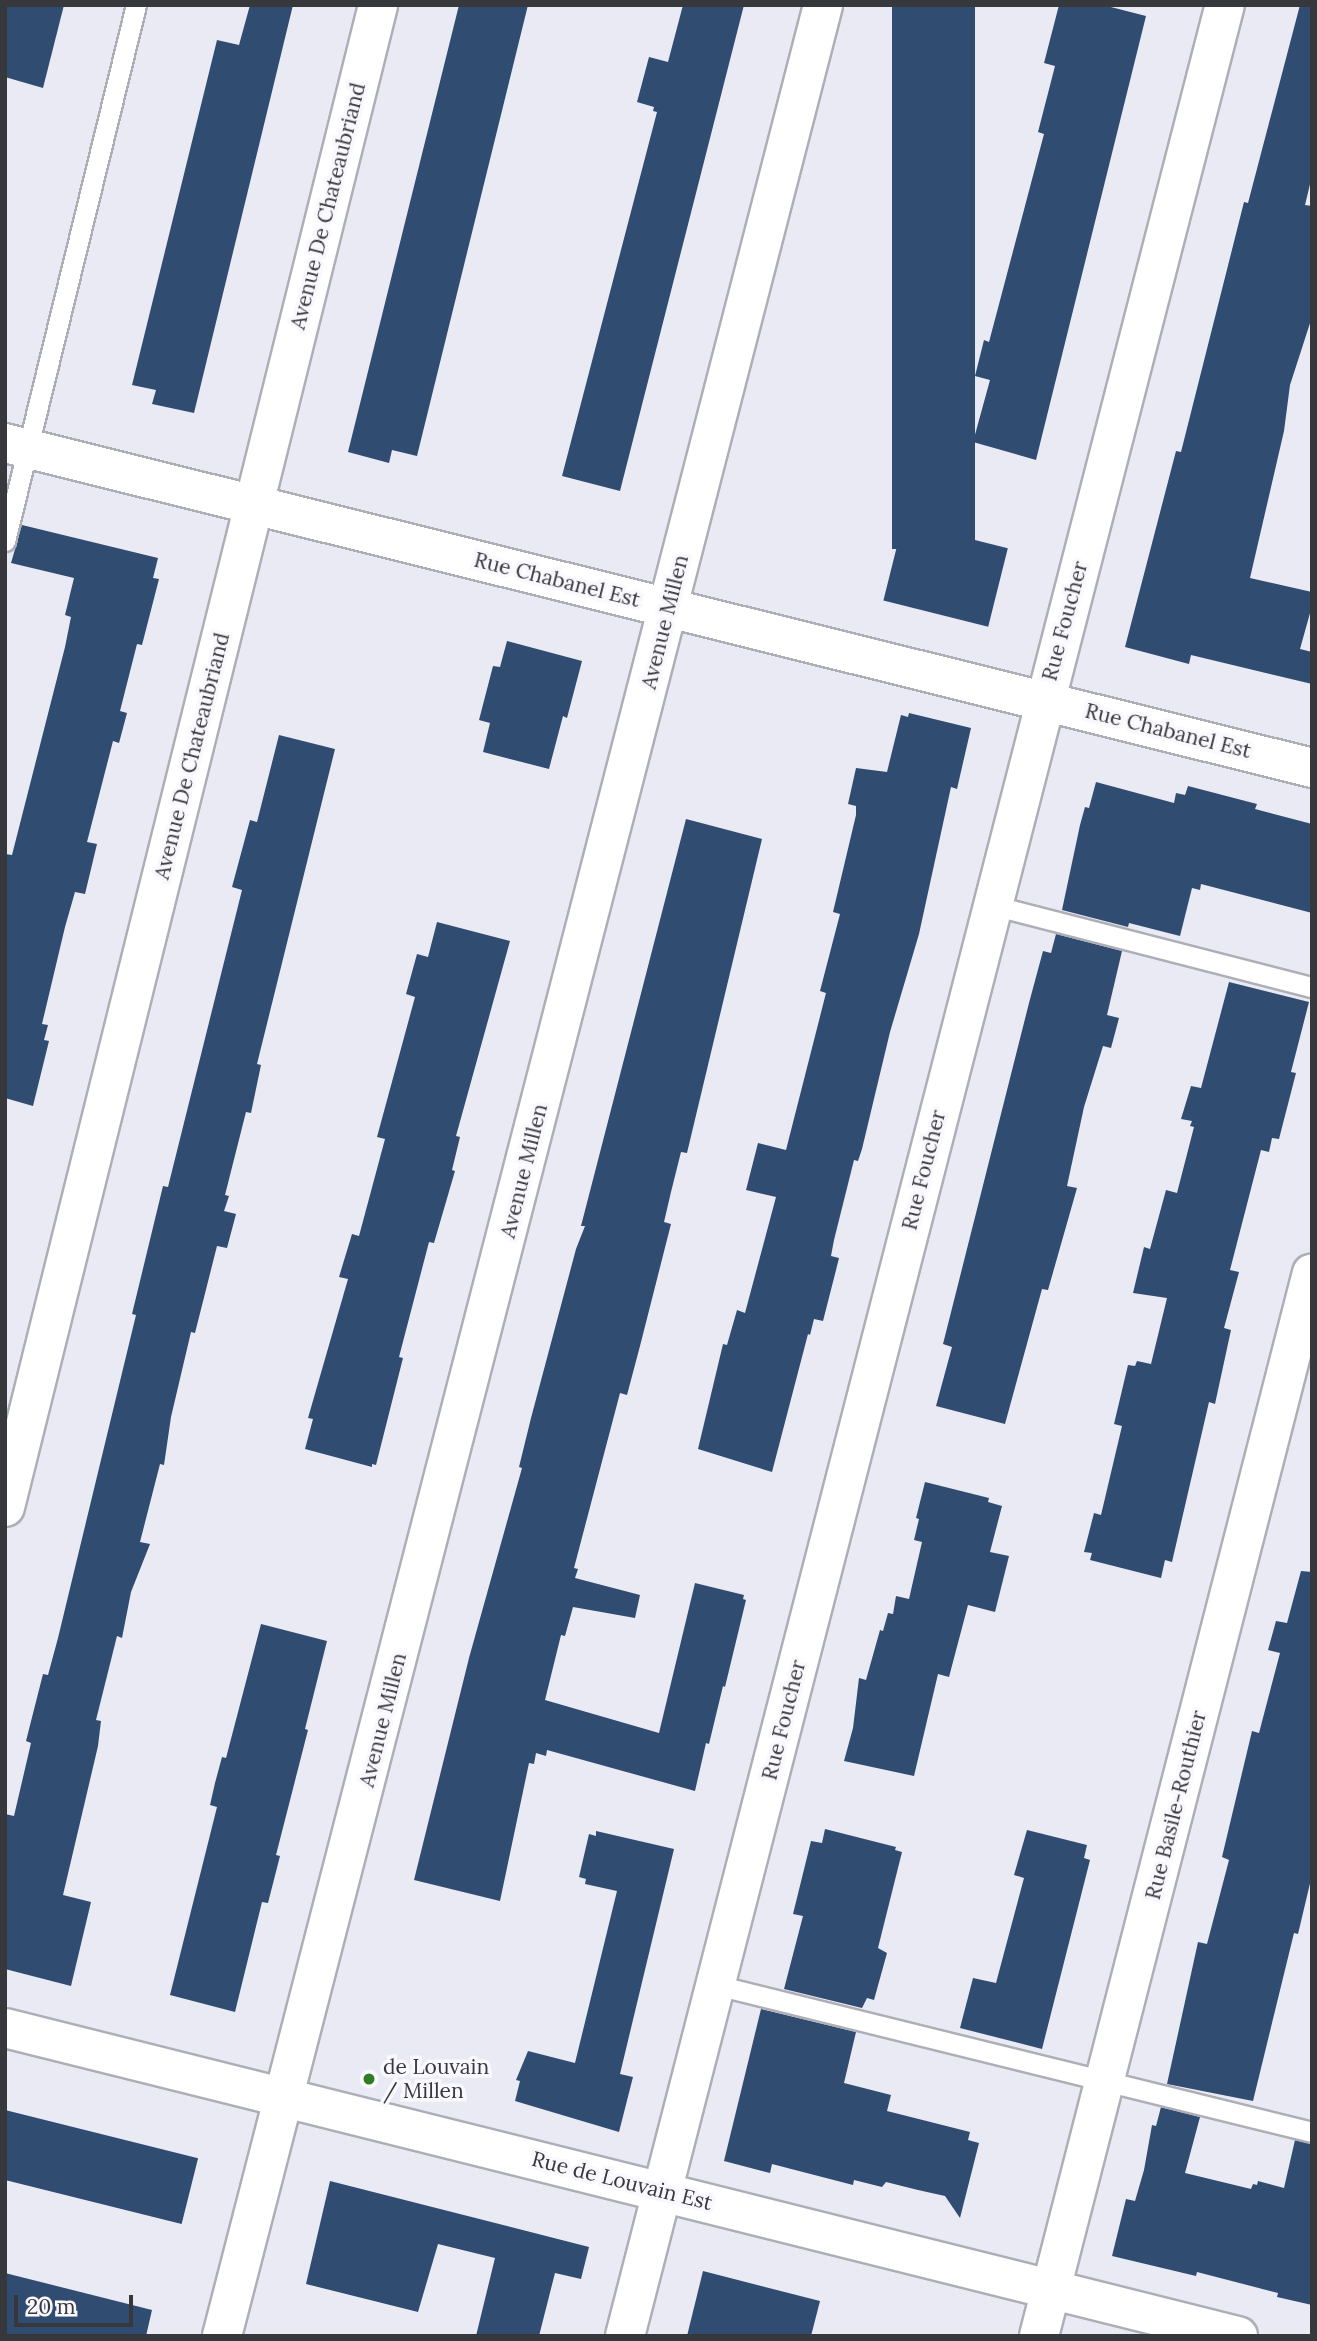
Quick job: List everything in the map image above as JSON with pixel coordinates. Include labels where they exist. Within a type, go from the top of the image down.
[{"type":"street","name":"Avenue De Chateaubriand","points":[[5,1507],[378,5]]},
{"type":"street","name":"Avenue Millen","points":[[222,2336],[823,5]]},
{"type":"street","name":"Rue Foucher","points":[[625,2336],[1225,5]]},
{"type":"street","name":"Rue Chabanel Est","points":[[17,446],[1312,768]]},
{"type":"street","name":"Rue Basile-Routhier","points":[[1039,2336],[1312,1273]]},
{"type":"street","name":"Rue de Louvain Est","points":[[5,2028],[1238,2336]]},
{"type":"lane","points":[[5,541],[17,446],[136,5]]},
{"type":"lane","points":[[992,905],[1312,987]]},
{"type":"lane","points":[[716,1984],[1312,2132]]},
{"type":"building","points":[[5,5],[64,5],[43,88],[5,77]]},
{"type":"building","points":[[250,5],[293,5],[194,413],[152,404],[156,390],[132,385],[217,40],[239,45]]},
{"type":"building","points":[[459,5],[528,5],[417,456],[392,450],[389,463],[348,452]]},
{"type":"building","points":[[683,5],[744,5],[620,491],[562,476],[657,112],[653,111],[654,107],[637,102],[649,57],[668,62]]},
{"type":"building","points":[[892,5],[975,5],[975,549],[892,549]]},
{"type":"building","points":[[1059,5],[1103,5],[1146,16],[1036,460],[973,442],[990,380],[975,376],[984,340],[989,342],[1044,134],[1038,132],[1055,66],[1044,63]]},
{"type":"building","points":[[1300,5],[1312,5],[1312,176],[1305,205],[1312,206],[1312,317],[1290,385],[1284,431],[1250,578],[1312,592],[1312,606],[1300,649],[1312,652],[1312,684],[1191,655],[1189,664],[1125,647],[1176,451],[1181,452],[1244,202],[1248,203]]},
{"type":"building","points":[[903,522],[1008,548],[988,627],[883,601]]},
{"type":"building","points":[[22,525],[158,558],[153,578],[159,579],[142,645],[137,644],[120,711],[127,713],[119,743],[113,741],[87,842],[97,844],[85,894],[75,892],[65,927],[42,1024],[48,1025],[44,1040],[49,1041],[33,1106],[5,1098],[5,854],[12,855],[65,647],[71,617],[65,615],[74,578],[11,563]]},
{"type":"building","points":[[507,641],[582,661],[567,718],[563,716],[549,769],[483,752],[490,723],[479,720],[493,666],[500,667]]},
{"type":"building","points":[[909,713],[971,728],[957,789],[951,787],[919,934],[890,1032],[862,1149],[858,1161],[854,1160],[834,1240],[831,1256],[839,1258],[823,1321],[814,1319],[810,1335],[808,1334],[772,1472],[698,1449],[723,1344],[727,1345],[737,1310],[745,1313],[776,1197],[746,1190],[758,1143],[786,1150],[826,993],[820,991],[840,914],[833,912],[856,815],[856,806],[848,804],[856,768],[887,772],[901,715],[908,717]]},
{"type":"building","points":[[279,735],[335,749],[257,1064],[261,1065],[251,1113],[246,1112],[225,1195],[229,1196],[224,1211],[236,1214],[227,1248],[217,1246],[195,1333],[191,1332],[171,1417],[164,1465],[160,1464],[140,1542],[150,1544],[131,1592],[122,1638],[117,1636],[96,1720],[101,1721],[98,1746],[63,1895],[91,1902],[71,1986],[5,1969],[5,1814],[14,1816],[31,1743],[26,1741],[43,1674],[48,1675],[58,1638],[136,1315],[132,1314],[163,1186],[168,1187],[242,890],[232,887],[250,820],[257,822]]},
{"type":"building","points":[[1096,782],[1174,803],[1176,793],[1185,795],[1188,786],[1257,804],[1255,809],[1312,824],[1312,913],[1201,884],[1200,890],[1192,888],[1180,936],[1129,923],[1128,927],[1062,910],[1080,825],[1085,807],[1089,808]]},
{"type":"building","points":[[686,819],[762,839],[687,1153],[681,1152],[671,1192],[664,1222],[671,1224],[640,1346],[627,1395],[620,1393],[574,1568],[578,1569],[575,1578],[640,1595],[635,1618],[573,1607],[565,1636],[561,1635],[545,1700],[659,1733],[695,1583],[744,1595],[743,1599],[746,1600],[725,1687],[723,1686],[709,1744],[706,1743],[695,1791],[547,1750],[546,1756],[536,1753],[534,1764],[529,1763],[500,1901],[414,1880],[469,1658],[522,1468],[519,1467],[531,1418],[576,1249],[585,1226],[581,1226]]},
{"type":"building","points":[[437,922],[510,941],[456,1136],[460,1137],[452,1170],[455,1171],[434,1243],[429,1242],[399,1357],[403,1358],[376,1465],[372,1464],[372,1467],[305,1449],[313,1419],[308,1418],[348,1279],[339,1277],[352,1234],[359,1236],[385,1139],[377,1137],[415,997],[406,994],[417,954],[428,957]]},
{"type":"building","points":[[1056,934],[1122,951],[1107,1015],[1119,1018],[1111,1048],[1103,1046],[1084,1107],[1067,1186],[1077,1188],[1048,1290],[1042,1289],[1005,1424],[936,1406],[952,1347],[943,1344],[1029,1003],[1043,951],[1051,953]]},
{"type":"building","points":[[1229,982],[1309,1002],[1291,1072],[1296,1073],[1279,1139],[1272,1138],[1269,1152],[1261,1150],[1230,1270],[1239,1272],[1224,1328],[1231,1330],[1215,1404],[1209,1402],[1172,1562],[1165,1560],[1161,1578],[1090,1560],[1092,1553],[1084,1552],[1094,1513],[1101,1515],[1122,1426],[1114,1424],[1128,1365],[1135,1366],[1137,1361],[1151,1364],[1167,1298],[1133,1293],[1144,1247],[1150,1249],[1166,1190],[1177,1193],[1194,1127],[1190,1126],[1192,1121],[1181,1119],[1191,1086],[1201,1088]]},
{"type":"building","points":[[925,1482],[989,1498],[988,1502],[1002,1506],[990,1552],[1009,1556],[995,1612],[968,1605],[949,1677],[938,1674],[914,1776],[844,1761],[853,1728],[859,1678],[866,1680],[880,1630],[883,1631],[888,1613],[893,1614],[896,1596],[909,1599],[922,1542],[914,1540],[919,1519],[916,1518]]},
{"type":"building","points":[[1301,1571],[1312,1572],[1312,1875],[1298,1934],[1294,1933],[1253,2101],[1167,2084],[1198,1942],[1207,1944],[1229,1860],[1222,1857],[1252,1731],[1259,1733],[1280,1653],[1268,1650],[1276,1621],[1287,1623]]},
{"type":"building","points":[[261,1624],[327,1641],[305,1729],[308,1730],[276,1855],[280,1856],[268,1903],[262,1902],[235,2012],[170,1995],[217,1807],[210,1805],[215,1783],[222,1757],[226,1758]]},
{"type":"building","points":[[825,1829],[896,1847],[895,1850],[902,1852],[878,1948],[887,1953],[874,2000],[867,1998],[862,2008],[784,1989],[803,1916],[793,1914],[811,1841],[822,1843]]},
{"type":"building","points":[[1027,1830],[1087,1845],[1084,1858],[1090,1860],[1042,2049],[960,2028],[973,1978],[996,1983],[1024,1878],[1014,1875]]},
{"type":"building","points":[[596,1831],[674,1849],[620,2074],[633,2077],[619,2132],[515,2101],[520,2081],[516,2080],[528,2051],[575,2063],[617,1891],[585,1884],[586,1879],[579,1877],[589,1834],[596,1836]]},
{"type":"building","points":[[761,2009],[856,2032],[844,2083],[891,2095],[887,2111],[970,2132],[968,2140],[979,2143],[960,2218],[945,2196],[886,2182],[882,2187],[854,2180],[853,2185],[772,2164],[770,2173],[724,2161]]},
{"type":"building","points":[[1161,2107],[1200,2117],[1185,2173],[1251,2189],[1258,2181],[1284,2188],[1295,2140],[1312,2144],[1312,2305],[1277,2297],[1278,2293],[1197,2272],[1196,2276],[1112,2256],[1126,2199],[1135,2201],[1152,2125],[1156,2126]]},
{"type":"building","points":[[5,2110],[198,2158],[182,2224],[5,2180]]},
{"type":"building","points":[[330,2181],[589,2247],[581,2279],[555,2273],[539,2336],[476,2336],[495,2258],[438,2244],[418,2312],[306,2284]]},
{"type":"building","points":[[703,2271],[820,2301],[811,2336],[687,2336]]},
{"type":"building","points":[[5,2273],[152,2310],[146,2336],[5,2336]]},
{"type":"place","name":"de Louvain / Millen","points":[[369,2079]]}]
